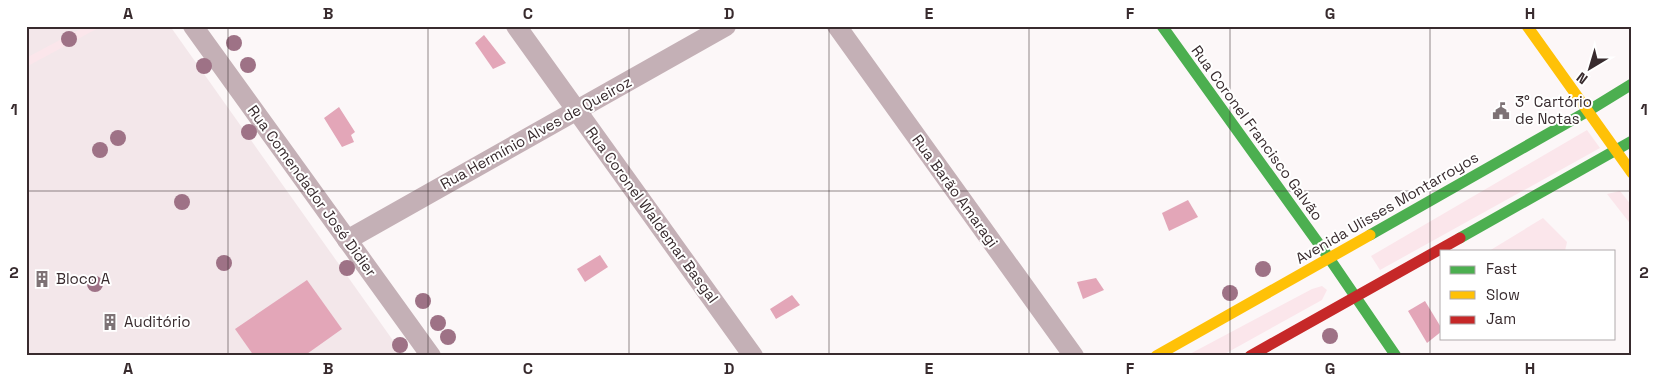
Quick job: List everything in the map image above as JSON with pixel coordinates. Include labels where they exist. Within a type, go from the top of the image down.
[{"type":"main road","name":"Rua Coronel Francisco Galvão","points":[[1162,26],[1396,356]]},
{"type":"main road","points":[[1527,26],[1632,173]]},
{"type":"main road","name":"Avenida Ulisses Montarroyos","points":[[1156,356],[1588,111],[1632,84]]},
{"type":"main road","points":[[1250,356],[1632,141]]},
{"type":"street","name":"Rua Comendador José Didier","points":[[193,26],[431,356]]},
{"type":"street","name":"Rua Coronel Waldemar Basgal","points":[[516,26],[753,356]]},
{"type":"street","name":"Rua Hermínio Alves de Queiroz","points":[[347,240],[726,26]]},
{"type":"street","name":"Rua Barão Amaragi","points":[[837,26],[1074,356]]},
{"type":"shaded area","points":[[26,26],[170,26],[404,356],[26,356]]},
{"type":"shaded area","points":[[86,26],[102,26],[26,67],[26,58]]},
{"type":"shaded area","points":[[484,35],[506,63],[493,69],[475,43]]},
{"type":"shaded area","points":[[339,107],[355,132],[351,135],[354,142],[342,147],[324,118]]},
{"type":"shaded area","points":[[1587,130],[1600,148],[1380,270],[1371,256]]},
{"type":"shaded area","points":[[1620,191],[1632,206],[1632,226],[1607,194]]},
{"type":"shaded area","points":[[1188,200],[1198,217],[1169,231],[1162,213]]},
{"type":"shaded area","points":[[1543,218],[1567,242],[1565,250],[1491,250]]},
{"type":"shaded area","points":[[600,255],[608,267],[585,282],[577,269]]},
{"type":"shaded area","points":[[1096,278],[1104,290],[1083,299],[1077,282]]},
{"type":"shaded area","points":[[307,280],[342,329],[304,356],[254,356],[235,329]]},
{"type":"shaded area","points":[[1322,286],[1327,290],[1322,300],[1221,356],[1186,356],[1312,289]]},
{"type":"shaded area","points":[[792,295],[800,305],[776,319],[770,309]]},
{"type":"shaded area","points":[[1425,301],[1440,326],[1440,333],[1427,343],[1408,311]]},
{"type":"traffic: fast","points":[[1162,26],[1329,258],[1396,356]]},
{"type":"traffic: fast","points":[[1370,235],[1632,84]]},
{"type":"traffic: fast","points":[[1460,238],[1632,141]]},
{"type":"traffic: slow","points":[[1527,26],[1632,173]]},
{"type":"traffic: slow","points":[[1156,356],[1370,235]]},
{"type":"traffic: jam","points":[[1250,356],[1460,238]]},
{"type":"place","name":"3° Cartório de Notas","points":[[1501,111]]},
{"type":"place","name":"Bloco A","points":[[42,279]]},
{"type":"place","name":"Auditório","points":[[110,322]]}]
